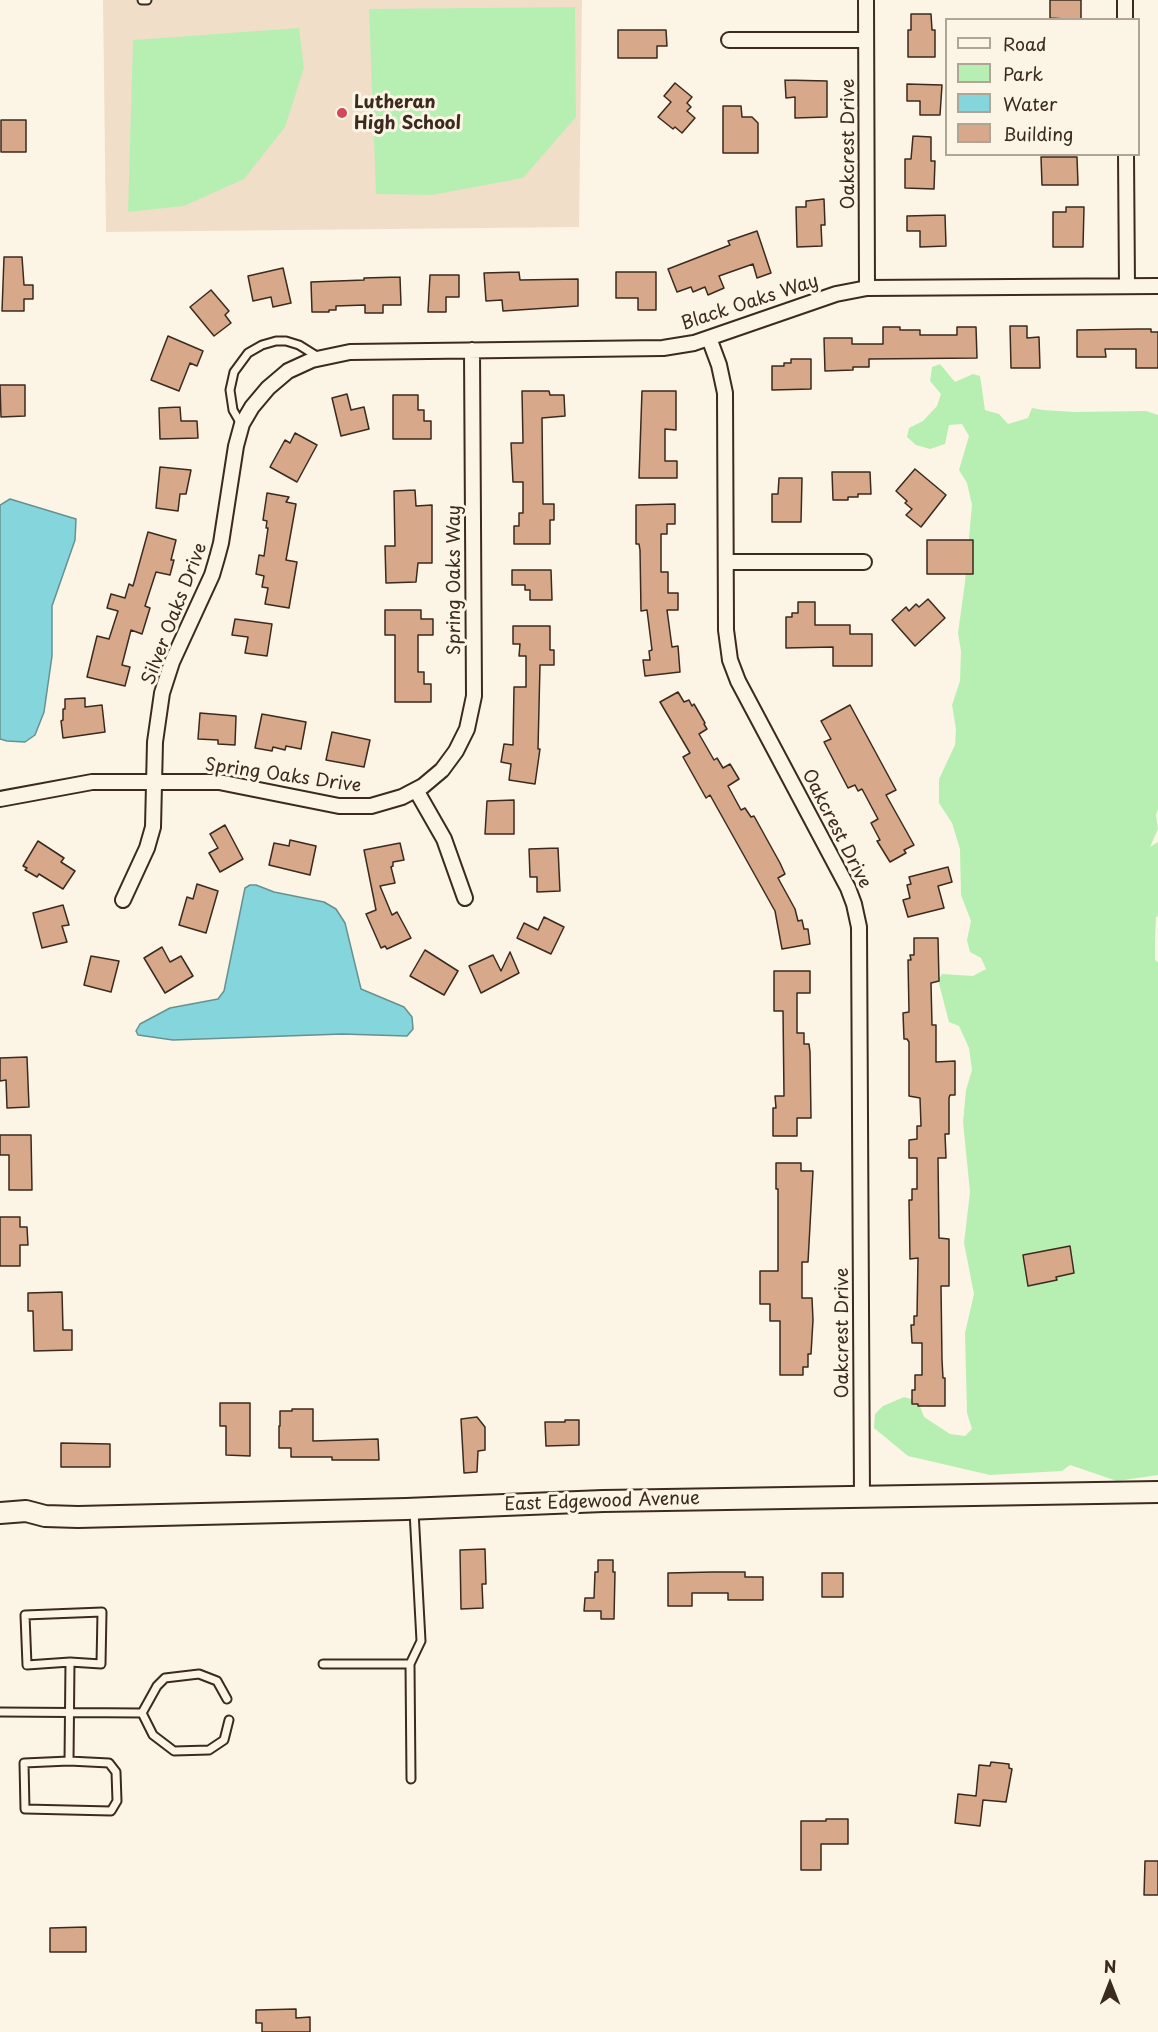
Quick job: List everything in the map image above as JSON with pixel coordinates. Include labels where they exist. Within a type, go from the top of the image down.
[{"type":"main road","name":"East Edgewood Avenue","points":[[45,1516],[414,1508],[603,1501],[1158,1492]]},
{"type":"main road","points":[[0,1513],[26,1511],[45,1516]]},
{"type":"main road","points":[[0,1527],[27,1524],[45,1516]]},
{"type":"street","name":"Oakcrest Drive","points":[[866,0],[867,288]]},
{"type":"street","points":[[1125,0],[1125,18]]},
{"type":"street","points":[[729,40],[866,40]]},
{"type":"street","points":[[1126,156],[1127,286]]},
{"type":"street","name":"Black Oaks Way","points":[[318,359],[350,352],[663,348],[694,343],[836,294],[867,288],[1158,286]]},
{"type":"street","name":"Oakcrest Drive","points":[[709,338],[719,365],[725,393],[726,636],[733,670],[848,888],[858,921],[862,1497]]},
{"type":"street","name":"Spring Oaks Way","points":[[416,790],[442,770],[456,751],[467,729],[473,704],[472,350]]},
{"type":"street","name":"Silver Oaks Drive","points":[[123,900],[149,843],[154,817],[156,727],[162,693],[172,662],[212,575],[221,543],[236,446],[242,424],[257,401],[281,376],[318,359]]},
{"type":"street","points":[[726,562],[864,562]]},
{"type":"street","name":"Spring Oaks Drive","points":[[0,799],[92,782],[230,783],[339,806],[371,806],[402,797],[416,790]]},
{"type":"street","points":[[416,790],[444,839],[465,898]]},
{"type":"lane","points":[[142,0],[147,0]]},
{"type":"lane","points":[[242,424],[234,410],[230,390],[234,372],[248,353],[262,345],[286,341],[299,345],[318,359]]},
{"type":"lane","points":[[411,1779],[410,1664],[420,1641],[414,1508]]},
{"type":"lane","points":[[102,1612],[101,1664],[70,1662],[27,1665],[25,1615],[102,1612]]},
{"type":"lane","points":[[69,1761],[70,1662]]},
{"type":"lane","points":[[323,1664],[410,1664]]},
{"type":"lane","points":[[142,1713],[157,1686],[165,1678],[199,1674],[216,1681],[227,1699]]},
{"type":"lane","points":[[0,1712],[142,1713]]},
{"type":"lane","points":[[142,1713],[153,1735],[174,1751],[209,1750],[224,1740],[229,1720]]},
{"type":"lane","points":[[69,1761],[109,1763],[116,1772],[117,1801],[111,1811],[25,1809],[24,1763],[69,1761]]},
{"type":"shaded area","name":"Lutheran High School","points":[[103,0],[582,0],[579,227],[106,232]]},
{"type":"green space","points":[[575,7],[576,117],[523,178],[432,195],[376,194],[369,9]]},
{"type":"green space","points":[[299,28],[304,68],[285,127],[244,179],[184,206],[128,212],[133,40]]},
{"type":"green space","points":[[940,364],[955,382],[973,374],[980,376],[985,410],[999,414],[1008,424],[1028,418],[1032,408],[1074,412],[1146,411],[1158,415],[1158,809],[1156,815],[1158,829],[1150,847],[1158,842],[1158,917],[1156,916],[1155,960],[1158,962],[1158,1475],[1117,1481],[1070,1465],[1062,1471],[990,1475],[908,1456],[874,1428],[875,1414],[883,1406],[904,1397],[918,1401],[924,1417],[950,1434],[965,1436],[972,1429],[967,1413],[965,1333],[974,1294],[964,1243],[970,1192],[963,1122],[966,1090],[972,1070],[969,1048],[959,1026],[949,1022],[938,980],[942,974],[973,976],[986,969],[981,958],[970,952],[967,940],[971,921],[961,895],[960,849],[952,823],[939,803],[939,779],[955,745],[956,729],[952,705],[960,681],[961,651],[958,633],[972,505],[967,483],[959,470],[969,436],[962,424],[949,425],[945,444],[930,449],[916,445],[907,437],[909,428],[923,421],[937,406],[941,394],[930,381],[932,367]]},
{"type":"water","points":[[10,499],[76,519],[75,540],[52,606],[52,656],[44,712],[35,735],[25,742],[0,739],[0,505]]},
{"type":"water","points":[[250,885],[324,902],[336,909],[345,923],[361,989],[404,1007],[412,1017],[413,1029],[407,1036],[342,1034],[173,1040],[138,1035],[136,1031],[140,1024],[170,1008],[218,999],[224,991],[245,888]]},
{"type":"building","points":[[1050,0],[1081,0],[1081,18],[1050,18]]},
{"type":"building","points":[[911,14],[931,14],[932,30],[935,30],[935,57],[908,57],[908,30],[911,30]]},
{"type":"building","points":[[618,30],[666,30],[667,46],[657,46],[657,58],[618,58]]},
{"type":"building","points":[[785,80],[827,81],[827,117],[795,118],[795,97],[786,98]]},
{"type":"building","points":[[675,83],[692,97],[687,103],[691,107],[687,111],[695,118],[682,133],[658,117],[671,102],[664,96]]},
{"type":"building","points":[[907,84],[942,85],[940,115],[920,115],[920,101],[907,101]]},
{"type":"building","points":[[723,106],[741,106],[742,117],[752,117],[758,123],[758,153],[723,153]]},
{"type":"building","points":[[1,120],[26,120],[26,152],[1,152]]},
{"type":"building","points":[[913,136],[931,137],[931,161],[935,161],[934,189],[905,188],[905,159],[911,159]]},
{"type":"building","points":[[1041,157],[1077,157],[1078,185],[1042,185]]},
{"type":"building","points":[[824,199],[825,225],[821,225],[822,246],[797,247],[796,207],[806,207],[806,201]]},
{"type":"building","points":[[1066,207],[1084,207],[1083,247],[1053,247],[1053,212],[1066,212]]},
{"type":"building","points":[[945,215],[946,246],[920,247],[920,231],[907,231],[907,216]]},
{"type":"building","points":[[757,231],[771,273],[757,278],[753,264],[719,276],[724,288],[708,295],[705,287],[693,292],[691,287],[677,292],[668,269],[730,245],[728,241]]},
{"type":"building","points":[[4,257],[22,257],[24,285],[33,285],[33,299],[24,299],[24,311],[2,311]]},
{"type":"building","points":[[283,268],[291,303],[273,307],[271,297],[253,301],[248,276]]},
{"type":"building","points":[[519,272],[520,280],[578,279],[578,306],[503,311],[502,300],[486,301],[484,273]]},
{"type":"building","points":[[616,272],[656,272],[656,310],[638,310],[638,298],[616,298]]},
{"type":"building","points":[[430,275],[459,275],[459,297],[446,297],[446,312],[428,312]]},
{"type":"building","points":[[400,277],[401,305],[383,305],[383,313],[365,313],[365,305],[336,306],[336,310],[329,310],[329,312],[312,312],[311,282]]},
{"type":"building","points":[[211,290],[229,311],[225,315],[231,323],[214,336],[190,307]]},
{"type":"building","points":[[1010,326],[1027,326],[1027,338],[1039,337],[1040,368],[1011,368]]},
{"type":"building","points":[[883,327],[920,330],[920,335],[957,335],[957,327],[976,327],[977,358],[869,359],[869,367],[825,371],[824,338],[852,338],[852,344],[883,344]]},
{"type":"building","points":[[1151,329],[1151,332],[1158,332],[1158,368],[1136,368],[1136,349],[1105,349],[1106,357],[1077,357],[1077,330]]},
{"type":"building","points":[[168,336],[203,351],[197,366],[190,363],[179,391],[151,380]]},
{"type":"building","points":[[791,359],[811,359],[811,389],[772,390],[772,366],[784,366],[784,363],[791,363]]},
{"type":"building","points":[[0,385],[25,385],[25,416],[1,417]]},
{"type":"building","points":[[522,391],[549,391],[550,395],[564,395],[565,416],[542,418],[543,504],[554,504],[554,520],[550,520],[550,544],[514,544],[514,526],[519,526],[519,513],[523,513],[523,482],[513,482],[511,443],[523,443]]},
{"type":"building","points":[[642,391],[676,391],[676,430],[665,429],[665,461],[677,461],[677,478],[639,478]]},
{"type":"building","points":[[347,394],[351,410],[364,407],[369,429],[341,436],[332,398]]},
{"type":"building","points":[[393,395],[418,395],[418,410],[424,410],[424,421],[431,421],[431,439],[393,439]]},
{"type":"building","points":[[180,407],[181,421],[197,421],[198,438],[160,439],[159,408]]},
{"type":"building","points":[[295,433],[317,445],[297,482],[270,467],[285,440],[290,443]]},
{"type":"building","points":[[160,467],[191,470],[186,494],[180,494],[178,511],[156,508]]},
{"type":"building","points":[[915,469],[946,495],[921,527],[906,515],[912,509],[896,491]]},
{"type":"building","points":[[832,472],[870,472],[871,494],[858,494],[858,497],[848,497],[848,500],[833,500]]},
{"type":"building","points":[[779,478],[802,478],[801,522],[772,522],[772,494],[778,494]]},
{"type":"building","points":[[415,490],[416,506],[432,505],[432,563],[418,563],[416,582],[386,583],[385,546],[395,546],[394,491]]},
{"type":"building","points":[[267,493],[289,497],[286,502],[296,504],[286,560],[297,562],[289,608],[265,604],[268,588],[262,587],[264,576],[256,574],[259,555],[264,556],[268,528],[266,528],[267,521],[263,520]]},
{"type":"building","points":[[675,504],[675,524],[667,524],[667,534],[661,534],[661,572],[668,572],[668,593],[678,593],[678,610],[667,610],[672,647],[678,646],[680,672],[645,676],[643,660],[650,660],[649,651],[652,650],[647,610],[641,611],[640,550],[639,544],[636,544],[636,505]]},
{"type":"building","points":[[148,532],[176,540],[171,560],[174,560],[170,575],[156,572],[145,606],[150,608],[142,634],[131,630],[122,665],[130,667],[125,686],[87,677],[97,636],[109,639],[118,611],[107,608],[111,594],[125,598],[129,584],[133,586]]},
{"type":"building","points":[[927,540],[973,540],[973,574],[927,574]]},
{"type":"building","points":[[512,570],[551,570],[552,600],[530,600],[530,590],[525,590],[525,585],[512,585]]},
{"type":"building","points":[[928,599],[945,618],[915,646],[892,620],[906,607],[909,611],[916,604],[919,607]]},
{"type":"building","points":[[798,602],[815,602],[815,625],[850,625],[850,634],[872,634],[872,666],[833,666],[833,647],[786,648],[786,617],[792,617],[792,613],[798,613]]},
{"type":"building","points":[[385,610],[421,610],[421,619],[433,619],[433,635],[418,635],[418,672],[424,672],[424,684],[431,684],[431,702],[395,702],[395,635],[385,635]]},
{"type":"building","points":[[235,619],[272,624],[267,656],[245,653],[248,637],[232,635]]},
{"type":"building","points":[[513,626],[550,626],[550,650],[554,650],[554,665],[540,665],[538,749],[540,749],[535,784],[509,780],[511,764],[501,762],[504,744],[513,745],[514,687],[526,687],[526,656],[519,656],[520,644],[513,644]]},
{"type":"building","points":[[678,692],[684,702],[689,700],[692,706],[694,704],[705,723],[707,729],[699,734],[714,760],[717,758],[723,768],[730,764],[739,779],[728,786],[741,810],[745,808],[751,817],[754,816],[780,863],[785,874],[778,878],[795,909],[798,921],[802,920],[804,929],[808,929],[810,944],[782,949],[775,911],[710,795],[706,798],[683,757],[690,753],[660,702]]},
{"type":"building","points":[[85,698],[85,707],[102,705],[105,732],[63,738],[61,721],[65,699]]},
{"type":"building","points":[[850,705],[896,790],[886,795],[914,845],[904,850],[906,853],[890,862],[877,841],[880,840],[871,823],[878,819],[862,789],[858,791],[855,785],[848,788],[824,742],[831,739],[821,721]]},
{"type":"building","points":[[200,713],[236,716],[235,745],[218,744],[218,740],[198,739]]},
{"type":"building","points":[[262,714],[306,722],[301,749],[286,746],[285,750],[273,747],[272,751],[255,748]]},
{"type":"building","points":[[332,732],[370,740],[364,767],[326,760]]},
{"type":"building","points":[[514,800],[514,834],[485,834],[487,801]]},
{"type":"building","points":[[225,825],[243,859],[220,872],[209,853],[218,848],[210,834]]},
{"type":"building","points":[[290,840],[316,846],[310,875],[269,865],[274,843],[289,846]]},
{"type":"building","points":[[38,841],[64,858],[61,862],[75,871],[63,889],[39,874],[37,877],[25,870],[27,868],[23,866]]},
{"type":"building","points":[[400,843],[404,860],[393,862],[391,867],[395,883],[380,886],[392,915],[397,912],[411,938],[387,949],[385,946],[381,948],[366,914],[376,910],[364,850]]},
{"type":"building","points":[[558,848],[560,891],[537,892],[537,877],[530,877],[529,849]]},
{"type":"building","points":[[948,867],[952,882],[938,886],[944,908],[908,917],[903,900],[910,898],[907,885],[911,884],[909,877]]},
{"type":"building","points":[[197,884],[218,891],[206,933],[179,925],[187,897],[193,899]]},
{"type":"building","points":[[63,905],[69,925],[62,926],[67,942],[42,948],[33,913]]},
{"type":"building","points":[[544,917],[564,927],[551,954],[517,938],[524,923],[538,930]]},
{"type":"building","points":[[914,938],[938,938],[939,981],[931,983],[932,1025],[936,1025],[936,1062],[955,1061],[955,1095],[950,1095],[949,1098],[949,1134],[945,1134],[946,1158],[938,1158],[939,1238],[949,1239],[949,1286],[941,1286],[945,1406],[912,1404],[915,1375],[922,1375],[922,1343],[912,1343],[911,1325],[914,1325],[914,1316],[917,1316],[918,1258],[910,1259],[909,1200],[912,1200],[912,1189],[917,1189],[917,1158],[909,1158],[909,1140],[917,1139],[917,1126],[921,1126],[920,1098],[909,1096],[909,1042],[904,1039],[903,1013],[909,1012],[908,960],[911,960],[910,955],[914,955]]},
{"type":"building","points":[[162,947],[170,962],[181,956],[193,976],[165,993],[144,958]]},
{"type":"building","points":[[425,950],[458,971],[444,995],[410,976]]},
{"type":"building","points":[[510,952],[519,973],[481,993],[469,966],[493,955],[501,971]]},
{"type":"building","points":[[91,956],[119,961],[111,992],[84,985]]},
{"type":"building","points":[[774,971],[810,971],[810,993],[797,993],[797,1033],[804,1033],[804,1044],[809,1044],[811,1118],[797,1118],[797,1136],[773,1136],[775,1096],[784,1096],[783,1011],[774,1011]]},
{"type":"building","points":[[27,1057],[29,1107],[7,1108],[6,1080],[0,1081],[0,1058]]},
{"type":"building","points":[[0,1135],[31,1135],[32,1190],[9,1190],[9,1155],[0,1155]]},
{"type":"building","points":[[776,1163],[801,1163],[801,1171],[813,1171],[808,1262],[802,1262],[802,1298],[812,1298],[813,1320],[811,1354],[808,1354],[808,1367],[803,1367],[803,1375],[780,1375],[780,1321],[770,1321],[770,1304],[760,1304],[760,1271],[778,1271]]},
{"type":"building","points":[[0,1217],[20,1217],[20,1227],[27,1227],[28,1245],[20,1245],[20,1266],[0,1266]]},
{"type":"building","points":[[1070,1246],[1074,1273],[1056,1277],[1057,1280],[1028,1286],[1023,1255]]},
{"type":"building","points":[[62,1292],[63,1330],[72,1330],[72,1350],[34,1351],[33,1311],[28,1311],[28,1293]]},
{"type":"building","points":[[220,1403],[250,1403],[250,1456],[226,1455],[226,1426],[220,1426]]},
{"type":"building","points":[[292,1409],[313,1409],[313,1441],[378,1439],[379,1460],[291,1457],[291,1448],[279,1448],[279,1426],[280,1411],[292,1411]]},
{"type":"building","points":[[477,1417],[485,1427],[485,1450],[478,1451],[477,1472],[464,1473],[461,1419]]},
{"type":"building","points":[[565,1420],[579,1420],[579,1445],[546,1446],[545,1422],[565,1422]]},
{"type":"building","points":[[61,1443],[110,1444],[110,1467],[61,1467]]},
{"type":"building","points":[[485,1549],[486,1584],[482,1584],[483,1608],[461,1609],[460,1550]]},
{"type":"building","points":[[598,1560],[613,1560],[614,1619],[601,1619],[601,1611],[584,1611],[585,1598],[594,1598]]},
{"type":"building","points":[[745,1572],[745,1577],[763,1577],[763,1600],[728,1600],[728,1593],[692,1593],[692,1606],[668,1606],[668,1573]]},
{"type":"building","points":[[822,1573],[843,1573],[843,1597],[822,1597]]},
{"type":"building","points":[[991,1762],[1009,1764],[1009,1768],[1012,1769],[1006,1802],[983,1800],[980,1826],[955,1823],[958,1794],[976,1796],[979,1765],[990,1766]]},
{"type":"building","points":[[826,1819],[848,1819],[848,1844],[821,1844],[821,1870],[801,1870],[801,1821],[826,1821]]},
{"type":"building","points":[[1145,1861],[1158,1861],[1158,1895],[1144,1895]]},
{"type":"building","points":[[86,1927],[86,1952],[50,1952],[50,1928]]},
{"type":"building","points":[[296,2009],[296,2018],[310,2017],[310,2032],[262,2032],[262,2023],[256,2023],[256,2010]]},
{"type":"place","name":"Lutheran High School","points":[[342,113]]}]
